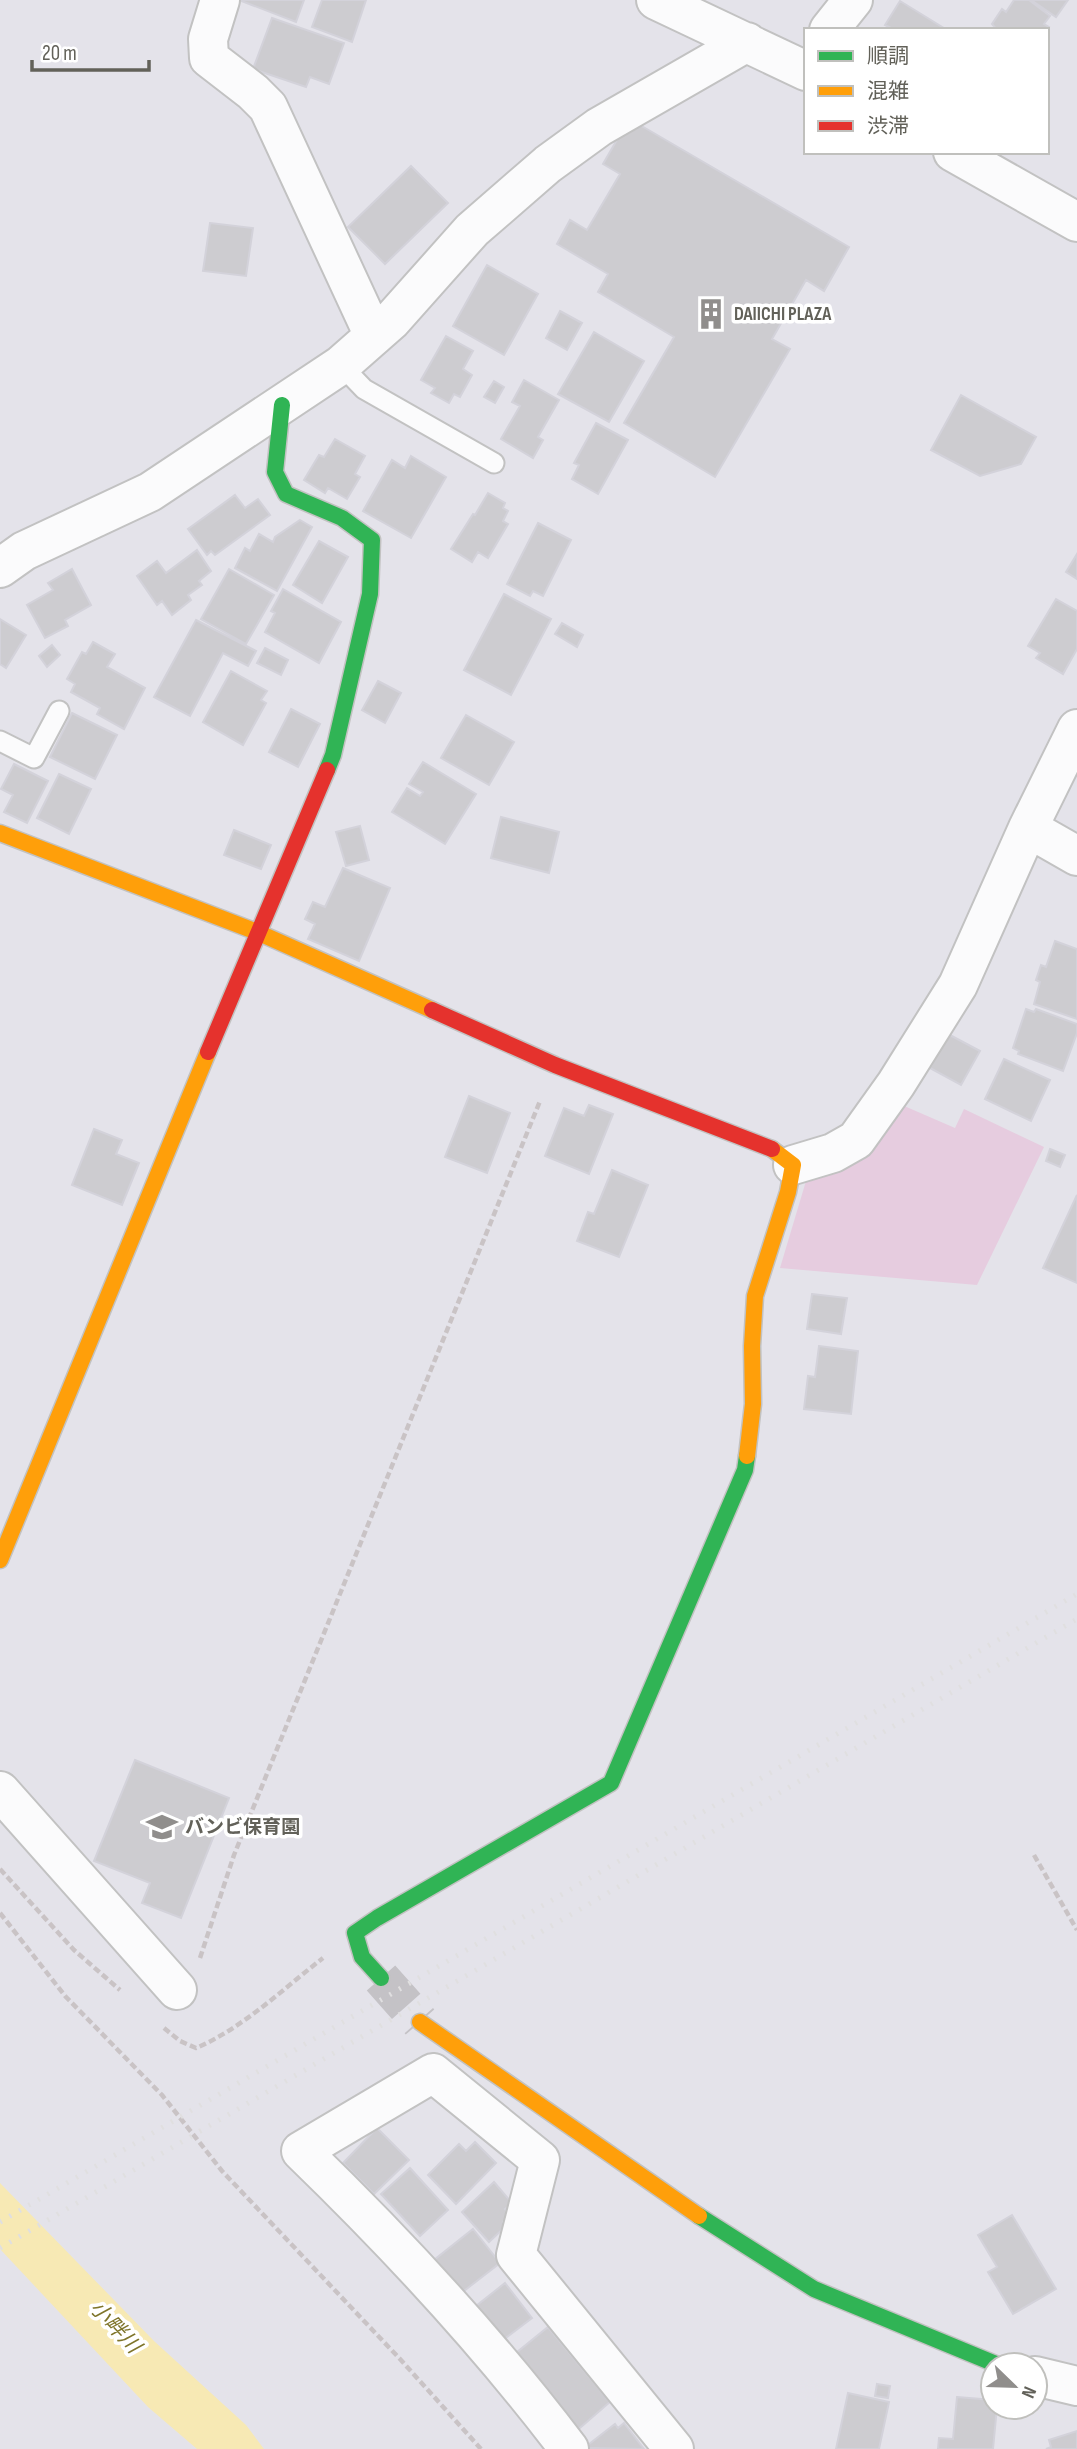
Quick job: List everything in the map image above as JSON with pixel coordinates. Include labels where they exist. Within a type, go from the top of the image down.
[{"type":"street","points":[[220,0],[208,39],[209,58],[268,107],[374,336]]},
{"type":"street","points":[[656,0],[803,65]]},
{"type":"street","points":[[831,28],[853,0]]},
{"type":"street","points":[[0,568],[24,551],[150,492],[341,365],[391,321],[472,230],[548,164],[599,127],[747,42]]},
{"type":"street","points":[[957,154],[1077,222]]},
{"type":"street","points":[[0,1560],[257,932],[333,755],[370,594],[372,540],[342,518],[286,494],[275,472],[282,405]]},
{"type":"street","points":[[793,1165],[833,1153],[856,1140],[896,1084],[958,985],[1028,828],[1077,729]]},
{"type":"street","points":[[1028,828],[1077,856]]},
{"type":"street","points":[[0,833],[257,932],[555,1065],[767,1146],[793,1165]]},
{"type":"street","points":[[381,1978],[362,1957],[355,1933],[611,1783],[745,1470],[753,1404],[755,1296],[788,1192],[793,1165]]},
{"type":"street","points":[[0,1791],[177,1990]]},
{"type":"street","points":[[420,2022],[702,2220],[814,2289],[979,2357]]},
{"type":"street","points":[[569,2449],[519,2384],[385,2233],[301,2151],[433,2073],[540,2160],[516,2255],[674,2449]]},
{"type":"street","points":[[1049,2379],[1077,2386]]},
{"type":"lane","points":[[341,365],[364,389],[494,463]]},
{"type":"lane","points":[[0,741],[34,758],[59,711]]},
{"type":"path","points":[[177,1990],[188,1979],[199,1960],[234,1856],[555,1065]]},
{"type":"path","points":[[1034,1855],[1077,1930]]},
{"type":"path","points":[[0,1869],[74,1950]]},
{"type":"path","points":[[0,1913],[66,1997],[162,2095],[222,2171],[481,2449]]},
{"type":"shaded area","points":[[895,1102],[955,1128],[964,1109],[1044,1147],[977,1285],[780,1268],[806,1181]]},
{"type":"water","name":"小畔川","points":[[0,2183],[154,2341],[246,2425],[264,2449],[197,2449],[148,2407],[0,2249]]},
{"type":"building","points":[[239,0],[304,0],[296,22]]},
{"type":"building","points":[[322,0],[366,0],[352,42],[312,27]]},
{"type":"building","points":[[1014,0],[1029,0],[1050,16],[1044,24],[1049,27],[995,28],[992,24],[1002,9],[1006,12]]},
{"type":"building","points":[[1031,0],[1068,0],[1056,17]]},
{"type":"building","points":[[900,1],[944,28],[891,28],[885,25]]},
{"type":"building","points":[[272,18],[344,43],[329,84],[310,77],[306,87],[253,69]]},
{"type":"building","name":"DAIICHI PLAZA","points":[[640,125],[849,247],[824,291],[806,280],[772,339],[790,349],[715,477],[624,423],[674,337],[598,292],[608,274],[557,244],[570,220],[587,230],[620,174],[603,164],[618,138]]},
{"type":"building","points":[[411,166],[448,203],[385,264],[348,227]]},
{"type":"building","points":[[210,223],[253,228],[246,276],[203,271]]},
{"type":"building","points":[[487,265],[538,294],[504,355],[453,326]]},
{"type":"building","points":[[560,311],[582,323],[567,350],[546,338]]},
{"type":"building","points":[[594,332],[644,361],[609,422],[558,394]]},
{"type":"building","points":[[446,336],[473,351],[463,369],[472,375],[460,397],[454,394],[449,403],[431,393],[435,388],[421,380]]},
{"type":"building","points":[[524,380],[559,400],[538,437],[543,440],[533,458],[501,439],[520,406],[512,402]]},
{"type":"building","points":[[494,381],[504,387],[495,403],[484,397]]},
{"type":"building","points":[[961,395],[1036,437],[1021,464],[980,476],[931,450]]},
{"type":"building","points":[[596,423],[628,440],[598,494],[572,479],[579,465],[574,463]]},
{"type":"building","points":[[335,439],[365,456],[355,474],[360,477],[347,499],[328,488],[325,493],[304,480],[319,455],[324,457]]},
{"type":"building","points":[[411,456],[446,477],[411,538],[363,511],[392,460],[405,468]]},
{"type":"building","points":[[488,493],[505,503],[503,508],[508,511],[503,521],[508,524],[488,558],[478,552],[472,562],[451,549]]},
{"type":"building","points":[[235,495],[245,508],[258,499],[270,515],[215,555],[211,551],[207,555],[188,529]]},
{"type":"building","points":[[300,520],[312,527],[277,591],[235,568],[245,548],[250,551],[259,534],[273,542],[275,537]]},
{"type":"building","points":[[538,523],[571,540],[543,596],[533,591],[530,596],[507,584]]},
{"type":"building","points":[[319,541],[348,557],[322,603],[293,585]]},
{"type":"building","points":[[197,550],[211,571],[199,581],[202,585],[188,595],[191,600],[172,615],[162,601],[157,605],[137,576],[157,561],[166,573]]},
{"type":"building","points":[[1077,554],[1077,579],[1066,572]]},
{"type":"building","points":[[72,569],[91,605],[65,620],[68,626],[45,638],[27,605],[53,590],[48,583]]},
{"type":"building","points":[[229,569],[274,595],[246,644],[201,619]]},
{"type":"building","points":[[283,589],[341,622],[319,663],[265,632],[275,613],[271,611]]},
{"type":"building","points":[[504,594],[551,619],[511,695],[464,670]]},
{"type":"building","points":[[1056,599],[1077,611],[1077,649],[1063,674],[1036,658],[1040,653],[1028,646]]},
{"type":"building","points":[[0,619],[26,635],[6,668],[0,664]]},
{"type":"building","points":[[196,620],[256,651],[248,666],[223,653],[190,716],[154,697]]},
{"type":"building","points":[[562,623],[583,635],[577,647],[555,634]]},
{"type":"building","points":[[93,642],[115,654],[107,667],[145,688],[124,729],[97,714],[100,708],[71,692],[75,684],[67,679],[82,652],[86,654]]},
{"type":"building","points":[[52,645],[60,655],[47,667],[39,656]]},
{"type":"building","points":[[265,648],[288,660],[281,675],[257,663]]},
{"type":"building","points":[[231,671],[267,691],[261,700],[266,703],[243,745],[203,722]]},
{"type":"building","points":[[378,681],[401,693],[385,723],[362,710]]},
{"type":"building","points":[[291,709],[320,724],[298,767],[269,752]]},
{"type":"building","points":[[72,713],[117,735],[95,779],[50,757]]},
{"type":"building","points":[[466,715],[514,742],[489,785],[441,758]]},
{"type":"building","points":[[423,762],[476,794],[445,844],[392,812],[407,788],[420,796],[423,792],[409,784]]},
{"type":"building","points":[[14,764],[48,781],[27,823],[4,812],[13,795],[1,789]]},
{"type":"building","points":[[59,774],[91,789],[69,834],[37,818]]},
{"type":"building","points":[[501,817],[559,832],[549,873],[491,858]]},
{"type":"building","points":[[360,826],[369,860],[346,866],[336,832]]},
{"type":"building","points":[[234,830],[271,845],[261,869],[224,855]]},
{"type":"building","points":[[343,868],[390,888],[359,961],[308,939],[315,924],[305,919],[313,902],[325,907]]},
{"type":"building","points":[[1055,941],[1077,949],[1077,1019],[1034,1004],[1040,982],[1036,980],[1041,965],[1046,967]]},
{"type":"building","points":[[1026,1009],[1034,1012],[1036,1009],[1077,1024],[1077,1033],[1063,1071],[1018,1054],[1019,1051],[1013,1048]]},
{"type":"building","points":[[948,1034],[980,1051],[961,1085],[930,1068]]},
{"type":"building","points":[[1004,1059],[1050,1080],[1031,1121],[985,1099]]},
{"type":"building","points":[[469,1096],[510,1113],[487,1173],[445,1157]]},
{"type":"building","points":[[589,1105],[613,1114],[589,1174],[545,1156],[564,1108],[584,1116]]},
{"type":"building","points":[[94,1129],[122,1140],[116,1154],[139,1163],[122,1205],[72,1185]]},
{"type":"building","points":[[1050,1149],[1065,1155],[1060,1167],[1046,1161]]},
{"type":"building","points":[[612,1170],[648,1185],[619,1257],[577,1241],[588,1212],[594,1214]]},
{"type":"building","points":[[1077,1195],[1077,1283],[1043,1268]]},
{"type":"building","points":[[812,1294],[847,1298],[841,1334],[807,1329]]},
{"type":"building","points":[[819,1346],[858,1351],[851,1414],[804,1409],[808,1376],[815,1377]]},
{"type":"building","points":[[135,1760],[229,1798],[181,1918],[142,1903],[150,1883],[94,1861]]},
{"type":"building","points":[[377,2128],[409,2160],[374,2194],[343,2163]]},
{"type":"building","points":[[475,2142],[496,2163],[456,2204],[428,2175],[459,2144],[466,2151]]},
{"type":"building","points":[[410,2168],[448,2210],[420,2236],[381,2194]]},
{"type":"building","points":[[494,2182],[512,2203],[505,2209],[510,2215],[503,2222],[506,2226],[489,2242],[462,2212]]},
{"type":"building","points":[[1012,2215],[1056,2289],[1013,2314],[988,2272],[997,2267],[978,2235]]},
{"type":"building","points":[[473,2229],[500,2263],[460,2294],[434,2260]]},
{"type":"building","points":[[505,2283],[532,2318],[498,2344],[471,2310]]},
{"type":"building","points":[[548,2327],[610,2402],[574,2433],[511,2357]]},
{"type":"building","points":[[877,2384],[890,2386],[888,2398],[875,2396]]},
{"type":"building","points":[[848,2393],[889,2402],[879,2449],[836,2449]]},
{"type":"building","points":[[957,2397],[979,2399],[979,2421],[996,2421],[993,2449],[938,2449],[939,2438],[953,2439]]},
{"type":"building","points":[[624,2423],[644,2449],[584,2448],[615,2424],[618,2428]]},
{"type":"building","points":[[1077,2431],[1077,2449],[1046,2449],[1051,2447],[1049,2440]]},
{"type":"tunnel","points":[[381,1978],[420,2022]]},
{"type":"railway","points":[[0,2222],[1077,1594]]},
{"type":"railway","points":[[0,2248],[1077,1619]]},
{"type":"traffic: fast","points":[[282,405],[275,472],[286,494],[342,518],[372,540],[370,594],[333,755],[327,770]]},
{"type":"traffic: fast","points":[[381,1978],[362,1957],[355,1933],[611,1783],[745,1470],[747,1456]]},
{"type":"traffic: fast","points":[[699,2216],[814,2289],[979,2357]]},
{"type":"traffic: slow","points":[[0,833],[257,932],[432,1010]]},
{"type":"traffic: slow","points":[[0,1560],[208,1052]]},
{"type":"traffic: slow","points":[[747,1456],[753,1404],[755,1296],[788,1192],[793,1165],[772,1149]]},
{"type":"traffic: slow","points":[[420,2022],[699,2216]]},
{"type":"traffic: jam","points":[[208,1052],[327,770]]},
{"type":"traffic: jam","points":[[432,1010],[555,1065],[772,1149]]},
{"type":"place","name":"DAIICHI PLAZA","points":[[711,314]]},
{"type":"place","name":"バンビ保育園","points":[[162,1827]]}]
